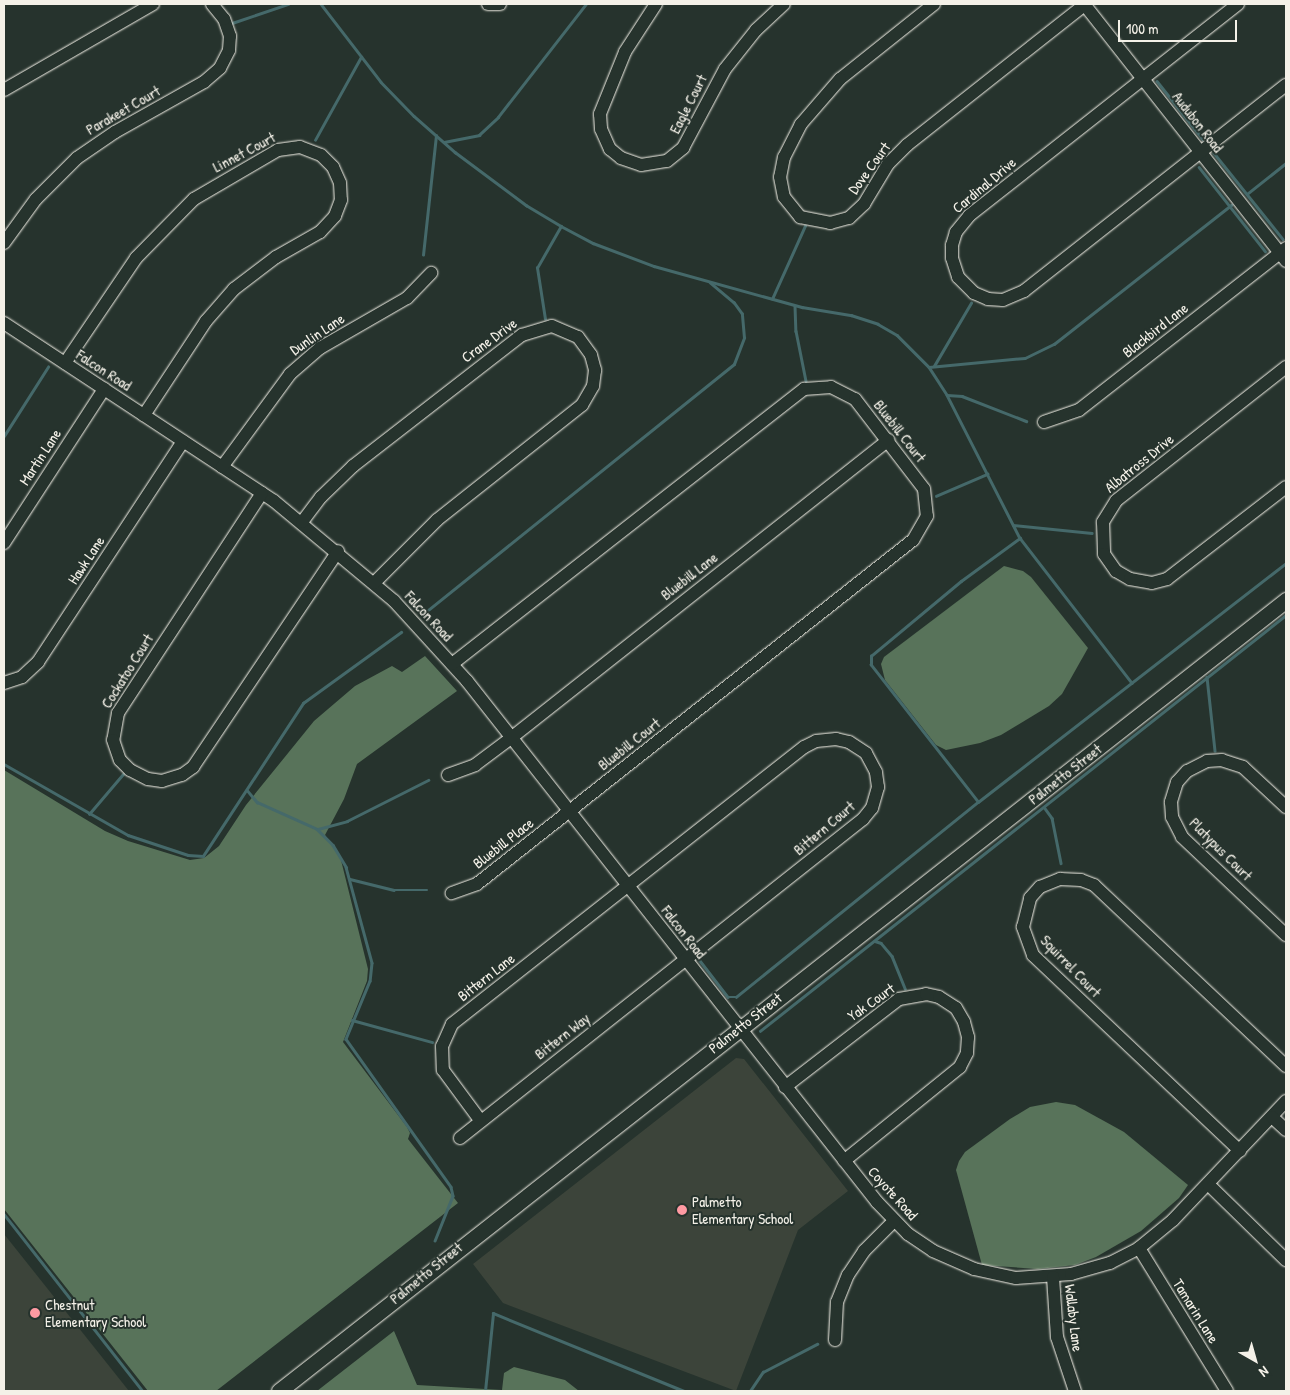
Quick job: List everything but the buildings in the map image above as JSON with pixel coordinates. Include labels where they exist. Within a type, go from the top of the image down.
[{"type":"main road","name":"Palmetto Street","points":[[279,1391],[1286,600]]},
{"type":"street","points":[[4,90],[153,4]]},
{"type":"street","name":"Parakeet Court","points":[[4,243],[36,198],[77,158],[114,132],[204,82],[220,68],[229,50],[230,36],[224,19],[212,4]]},
{"type":"street","points":[[488,4],[500,4]]},
{"type":"street","name":"Eagle Court","points":[[656,4],[626,52],[600,114],[601,129],[610,149],[621,158],[641,165],[661,163],[683,148],[725,69],[756,30],[784,4]]},
{"type":"street","name":"Dove Court","points":[[934,4],[840,79],[800,124],[790,144],[780,176],[784,197],[800,217],[830,224],[849,218],[864,204],[888,164],[907,145],[1084,4]]},
{"type":"street","name":"Audubon Road","points":[[1084,4],[1284,254]]},
{"type":"street","name":"Cardinal Drive","points":[[1238,4],[964,221],[954,238],[952,252],[955,271],[962,284],[988,299],[1017,295],[1286,85]]},
{"type":"street","name":"Linnet Court","points":[[65,363],[136,258],[194,199],[278,150],[300,147],[321,155],[333,167],[340,183],[340,200],[335,216],[320,232],[276,257],[234,289],[206,321],[144,415]]},
{"type":"street","name":"Blackbird Lane","points":[[1044,422],[1079,410],[1284,254]]},
{"type":"street","name":"Dunlin Lane","points":[[222,467],[276,389],[299,365],[320,348],[407,298],[431,273]]},
{"type":"street","name":"Crane Drive","points":[[302,522],[321,497],[353,466],[522,335],[552,326],[578,337],[592,356],[595,370],[593,386],[582,405],[437,520],[374,582]]},
{"type":"street","name":"Falcon Road","points":[[5,327],[65,363],[262,493],[302,522],[374,582],[452,664],[739,1028]]},
{"type":"street","name":"Albatross Drive","points":[[1286,367],[1116,501],[1103,522],[1101,541],[1104,554],[1116,571],[1130,579],[1152,583],[1167,579],[1286,487]]},
{"type":"street","name":"Bluebill Court","points":[[452,664],[798,392],[824,386],[844,392],[855,399],[888,440],[920,483],[926,495],[927,516],[918,535],[569,812]]},
{"type":"street","name":"Martin Lane","points":[[4,543],[104,389]]},
{"type":"street","name":"Bluebill Lane","points":[[448,775],[475,765],[512,738],[888,440]]},
{"type":"street","name":"Hawk Lane","points":[[4,683],[22,676],[38,662],[183,441]]},
{"type":"street","name":"Cockatoo Court","points":[[262,493],[118,713],[113,740],[120,760],[130,770],[142,777],[162,781],[176,778],[193,767],[338,551]]},
{"type":"street","name":"Bittern Court","points":[[627,885],[810,743],[836,739],[849,742],[866,753],[876,772],[878,787],[875,801],[863,819],[686,960]]},
{"type":"street","name":"Platypus Court","points":[[1286,807],[1243,767],[1222,760],[1207,761],[1187,770],[1174,788],[1171,802],[1172,817],[1182,836],[1286,936]]},
{"type":"street","name":"Bluebill Place","points":[[452,893],[477,884],[569,812]]},
{"type":"street","name":"Squirrel Court","points":[[1240,1151],[1033,955],[1022,927],[1030,898],[1040,887],[1060,879],[1074,878],[1094,886],[1286,1066]]},
{"type":"street","name":"Bittern Lane","points":[[480,1120],[443,1070],[442,1046],[448,1029],[627,885]]},
{"type":"street","name":"Bittern Way","points":[[460,1138],[480,1120],[686,960]]},
{"type":"street","name":"Yak Court","points":[[785,1087],[899,999],[919,994],[932,995],[956,1008],[964,1022],[968,1037],[966,1053],[960,1067],[844,1161]]},
{"type":"street","name":"Coyote Road","points":[[739,1028],[894,1221],[933,1251],[974,1269],[1016,1278],[1053,1277],[1097,1267],[1138,1248],[1174,1220],[1286,1101]]},
{"type":"street","points":[[1272,1117],[1286,1130]]},
{"type":"street","points":[[1208,1184],[1286,1260]]},
{"type":"street","points":[[835,1340],[838,1302],[848,1275],[864,1251],[894,1221]]},
{"type":"street","name":"Tamarin Lane","points":[[1138,1248],[1227,1391]]},
{"type":"street","name":"Wallaby Lane","points":[[1053,1277],[1057,1337],[1075,1391]]},
{"type":"shaded area","name":"Palmetto Elementary School","points":[[736,1058],[744,1059],[848,1191],[798,1230],[736,1391],[503,1303],[473,1264]]},
{"type":"shaded area","name":"Chestnut Elementary School","points":[[4,1234],[129,1391],[4,1391]]},
{"type":"green space","points":[[1004,566],[1023,571],[1031,577],[1088,648],[1062,694],[1049,706],[1001,735],[980,743],[946,750],[936,745],[885,680],[881,664],[884,657]]},
{"type":"green space","points":[[425,656],[457,691],[357,764],[344,799],[325,835],[340,856],[368,969],[367,981],[343,1042],[407,1127],[410,1133],[408,1139],[458,1203],[216,1391],[148,1391],[4,1209],[4,770],[105,831],[128,841],[190,860],[204,858],[219,846],[246,805],[314,721],[355,686],[392,666],[402,672]]},
{"type":"green space","points":[[1056,1102],[1075,1105],[1124,1132],[1188,1185],[1179,1198],[1141,1231],[1096,1257],[1075,1265],[1038,1269],[982,1265],[956,1170],[959,1161],[965,1152],[1010,1119],[1030,1107]]},
{"type":"green space","points":[[394,1331],[417,1385],[502,1390],[504,1373],[514,1367],[565,1380],[579,1391],[317,1391]]},
{"type":"waterway","points":[[232,23],[288,4]]},
{"type":"waterway","points":[[321,4],[381,82],[414,116],[455,152],[526,205],[561,226],[593,243],[654,266],[802,307],[851,315],[878,324],[897,335],[929,367],[947,395],[1020,538],[1132,683]]},
{"type":"waterway","points":[[444,142],[479,135],[498,117],[586,4]]},
{"type":"waterway","points":[[315,140],[361,57]]},
{"type":"waterway","points":[[1157,81],[1203,139]]},
{"type":"waterway","points":[[423,255],[436,136]]},
{"type":"waterway","points":[[1214,153],[1283,239]]},
{"type":"waterway","points":[[1247,194],[1286,163]]},
{"type":"waterway","points":[[1199,167],[1265,251]]},
{"type":"waterway","points":[[929,367],[1025,358],[1054,344],[1231,205]]},
{"type":"waterway","points":[[545,319],[537,268],[561,226]]},
{"type":"waterway","points":[[772,299],[805,226]]},
{"type":"waterway","points":[[422,615],[734,364],[744,338],[742,314],[734,303],[710,283]]},
{"type":"waterway","points":[[934,366],[971,303]]},
{"type":"waterway","points":[[795,306],[796,331],[806,381]]},
{"type":"waterway","points":[[4,436],[48,367]]},
{"type":"waterway","points":[[947,395],[962,396],[1026,421]]},
{"type":"waterway","points":[[936,496],[987,474]]},
{"type":"waterway","points":[[1013,525],[1092,533]]},
{"type":"waterway","points":[[978,802],[871,665],[871,656],[961,581],[1020,538]]},
{"type":"waterway","points":[[698,958],[728,997],[736,997],[978,802],[1286,563]]},
{"type":"waterway","points":[[760,1031],[1286,615]]},
{"type":"waterway","points":[[4,764],[128,835],[188,855],[203,856],[303,703],[401,632]]},
{"type":"waterway","points":[[1207,677],[1215,751]]},
{"type":"waterway","points":[[89,814],[123,774]]},
{"type":"waterway","points":[[318,829],[347,821],[428,780]]},
{"type":"waterway","points":[[247,790],[257,802],[317,829],[333,845],[346,867],[372,963],[370,981],[346,1039],[451,1187],[453,1196],[435,1241]]},
{"type":"waterway","points":[[1044,807],[1052,818],[1061,863]]},
{"type":"waterway","points":[[350,879],[394,890],[427,890]]},
{"type":"waterway","points":[[875,941],[881,943],[892,956],[905,988]]},
{"type":"waterway","points":[[352,1020],[432,1042]]},
{"type":"waterway","points":[[4,1214],[143,1391]]},
{"type":"waterway","points":[[485,1391],[493,1313],[684,1391]]},
{"type":"waterway","points":[[750,1391],[763,1372],[817,1344]]},
{"type":"place","name":"Palmetto Elementary School","points":[[682,1210]]},
{"type":"place","name":"Chestnut Elementary School","points":[[35,1313]]}]
